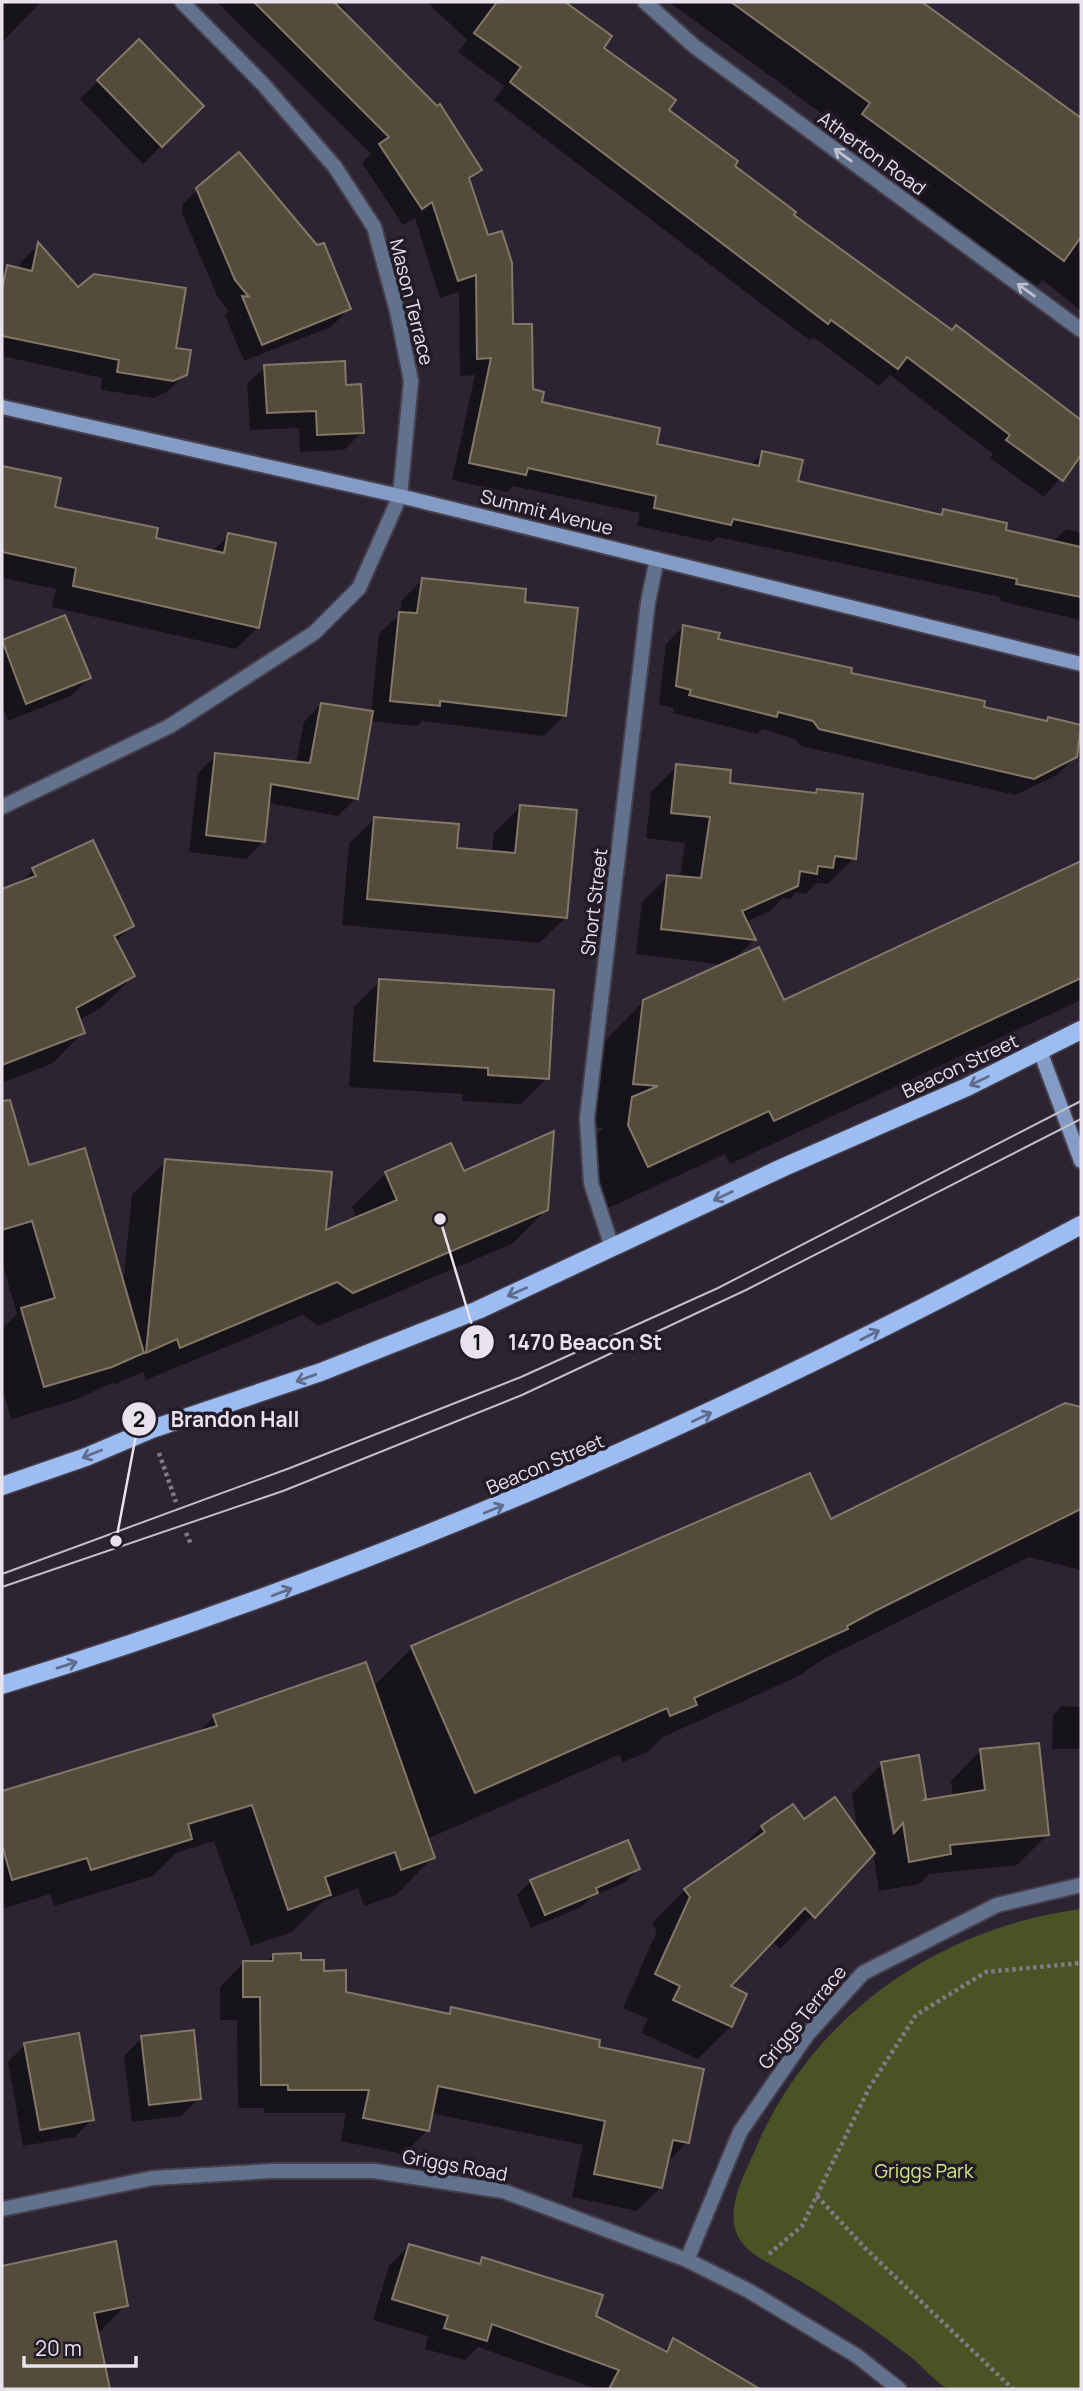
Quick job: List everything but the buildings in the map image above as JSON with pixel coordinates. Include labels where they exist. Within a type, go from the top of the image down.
[{"type":"main road","name":"Beacon Street","points":[[2,1486],[86,1457],[152,1429],[321,1372],[478,1310],[967,1087],[1081,1030]]},
{"type":"main road","name":"Beacon Street","points":[[2,1685],[275,1595],[508,1503],[760,1390],[1081,1225]]},
{"type":"street","name":"Mason Terrace","points":[[2,807],[170,726],[314,633],[359,588],[400,496],[411,381],[397,311],[374,227],[335,167],[262,83],[182,2]]},
{"type":"street","name":"Atherton Road","points":[[645,2],[694,46],[1081,330]]},
{"type":"street","name":"Summit Avenue","points":[[2,407],[400,496],[1081,664]]},
{"type":"street","name":"Short Street","points":[[612,1247],[598,1212],[591,1183],[587,1118],[648,602],[657,559]]},
{"type":"street","points":[[1040,1051],[1081,1161]]},
{"type":"street","name":"Griggs Terrace","points":[[687,2260],[740,2132],[807,2035],[863,1973],[997,1905],[1081,1885]]},
{"type":"street","name":"Griggs Road","points":[[2,2209],[153,2178],[273,2171],[374,2171],[503,2191],[687,2260],[749,2291],[857,2356],[899,2389]]},
{"type":"path","points":[[156,1446],[176,1502]]},
{"type":"path","points":[[186,1533],[191,1544]]},
{"type":"path","points":[[769,2254],[802,2226],[869,2088],[916,2015],[986,1972],[1081,1963]]},
{"type":"path","points":[[816,2196],[866,2249],[1013,2389]]},
{"type":"green space","name":"Griggs Park","points":[[1081,1909],[1081,2389],[949,2389],[859,2319],[748,2249],[736,2232],[734,2205],[744,2175],[780,2100],[811,2057],[846,2019],[887,1985],[931,1957],[979,1935],[1029,1919]]},
{"type":"tram line","points":[[2,1574],[290,1468],[521,1377],[718,1288],[1081,1101]]},
{"type":"tram line","points":[[2,1587],[283,1491],[522,1395],[746,1290],[1081,1119]]},
{"type":"place","name":"1470 Beacon St","points":[[440,1219]]},
{"type":"place","name":"Brandon Hall","points":[[116,1541]]}]
